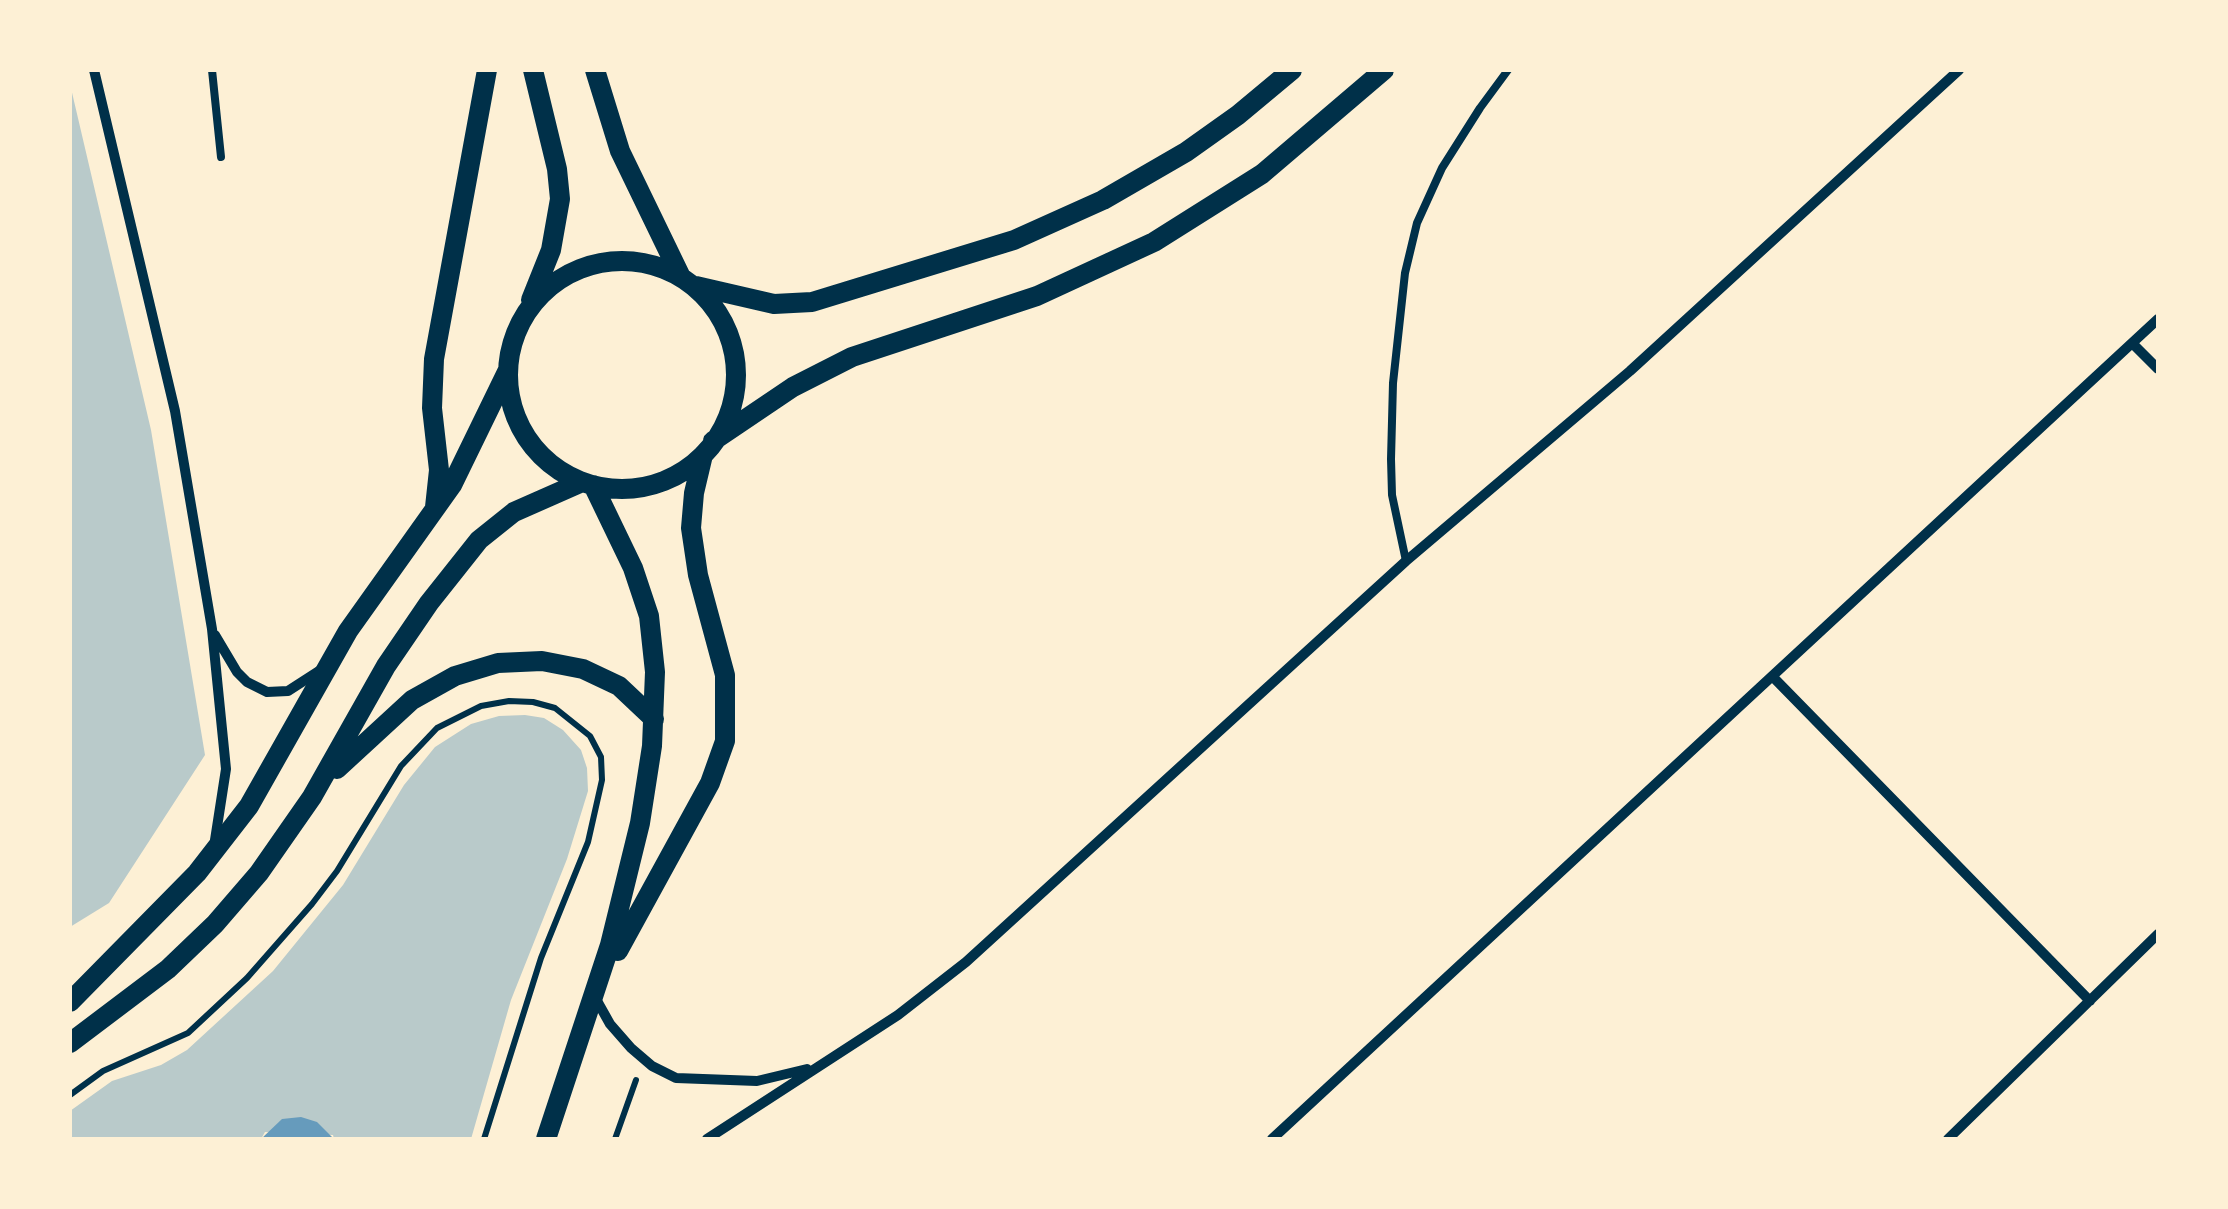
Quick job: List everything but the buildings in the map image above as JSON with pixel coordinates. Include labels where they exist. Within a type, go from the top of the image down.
[{"type":"main road","points":[[435,511],[439,470],[432,408],[434,358],[487,70]]},
{"type":"main road","points":[[533,70],[557,169],[560,199],[551,250],[512,343],[508,370],[512,408],[530,442],[563,472],[587,483],[619,489],[654,484],[676,475],[794,387],[852,357],[1066,285],[1154,242],[1262,174],[1384,70]]},
{"type":"main road","points":[[595,70],[620,151],[687,281],[714,306],[726,329],[736,366],[731,407],[708,448],[694,493],[692,528],[698,575],[725,676],[725,741],[710,783],[595,996]]},
{"type":"main road","points":[[525,314],[555,283],[600,262],[636,261],[755,302],[812,302],[1014,240],[1075,214],[1172,161],[1238,115],[1292,70]]},
{"type":"main road","points":[[70,1002],[210,857],[261,788],[363,608],[435,511],[477,439],[508,370]]},
{"type":"main road","points":[[546,1139],[595,996],[636,840],[650,770],[654,719],[655,672],[649,616],[628,557],[587,483]]},
{"type":"main road","points":[[70,1043],[142,991],[204,936],[268,862],[312,796],[380,676],[471,549],[514,512],[587,483]]},
{"type":"main road","points":[[312,796],[343,762],[412,700],[455,676],[498,663],[542,661],[583,669],[619,686],[654,719]]},
{"type":"street","points":[[94,70],[176,411],[212,630],[226,769],[220,821],[210,857]]},
{"type":"street","points":[[707,1139],[898,1015],[966,962],[1406,560],[1630,371],[1959,70]]},
{"type":"street","points":[[1272,1139],[2158,319]]},
{"type":"street","points":[[2132,343],[2158,369]]},
{"type":"street","points":[[212,630],[237,672],[267,692],[288,691],[298,686],[334,656]]},
{"type":"street","points":[[1773,677],[2090,1001]]},
{"type":"street","points":[[1948,1139],[2158,934]]},
{"type":"street","points":[[595,996],[610,1024],[630,1048],[652,1066],[676,1078],[757,1080],[822,1063]]},
{"type":"lane","points":[[212,70],[221,157]]},
{"type":"lane","points":[[1406,560],[1397,526],[1390,459],[1397,338],[1408,260],[1417,223],[1442,168],[1508,70]]},
{"type":"path","points":[[70,1095],[103,1070],[188,1033],[247,978],[320,893],[401,766],[438,728],[481,706],[533,702],[555,708],[590,736],[600,757],[602,780],[588,842],[541,958],[484,1139]]},
{"type":"path","points":[[616,1139],[637,1079]]},
{"type":"shaded area","points":[[70,84],[151,430],[205,755],[109,903],[70,927]]},
{"type":"shaded area","points":[[499,716],[544,718],[563,730],[581,750],[588,791],[567,859],[511,1000],[471,1139],[334,1139],[333,1135],[265,1132],[261,1139],[70,1139],[70,1111],[112,1081],[161,1065],[187,1050],[273,971],[343,885],[404,785],[435,747],[471,724]]},
{"type":"water","points":[[301,1117],[317,1122],[334,1139],[261,1139],[282,1119]]}]
